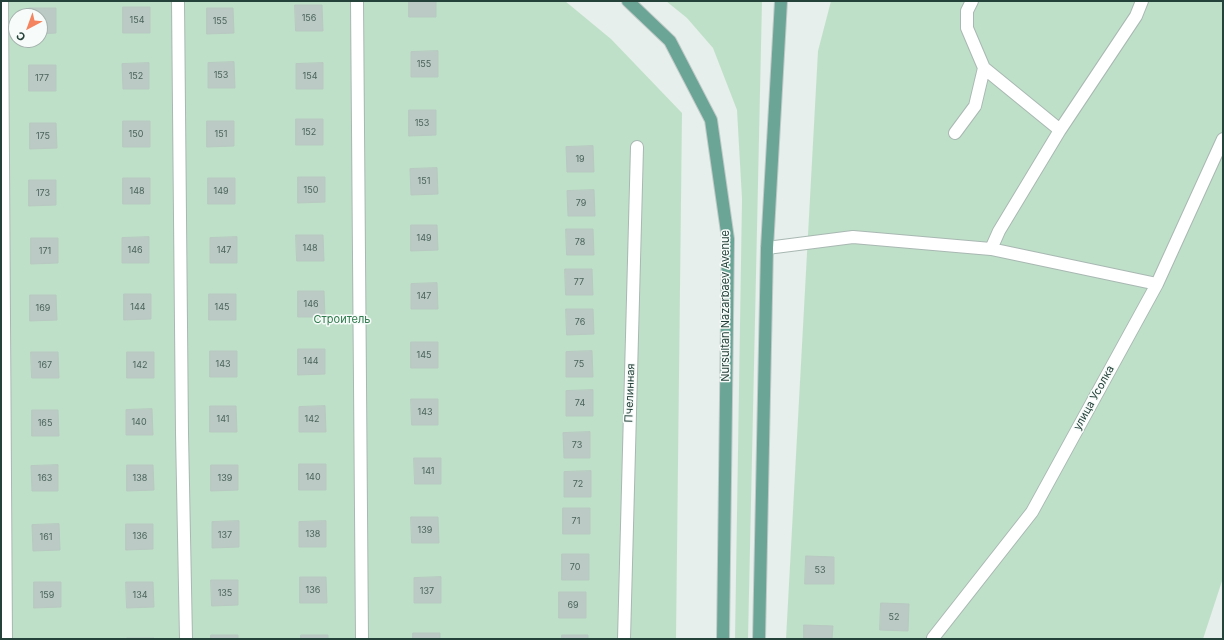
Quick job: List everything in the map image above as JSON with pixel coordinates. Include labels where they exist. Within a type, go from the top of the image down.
[{"type":"main road","name":"Nursultan Nazarbaev Avenue","points":[[628,1],[670,41],[711,120],[728,239],[723,639]]},
{"type":"main road","points":[[759,639],[767,248],[781,1]]},
{"type":"street","points":[[2,1],[6,639]]},
{"type":"street","points":[[178,1],[182,441],[186,639]]},
{"type":"street","points":[[357,1],[362,639]]},
{"type":"street","points":[[991,249],[999,231],[1060,130],[1136,16],[1142,1]]},
{"type":"street","points":[[966,4],[967,28],[984,68],[1060,130]]},
{"type":"street","points":[[955,133],[975,106],[984,68]]},
{"type":"street","name":"улица Усолка","points":[[933,638],[1032,512],[1156,284],[1223,139]]},
{"type":"street","name":"Пчелинная","points":[[624,639],[637,147]]},
{"type":"street","points":[[767,248],[854,236],[991,249],[1156,284]]},
{"type":"green space","name":"Строитель","points":[[1,1],[565,1],[611,39],[682,113],[676,639],[1,639]]},
{"type":"green space","points":[[666,1],[762,1],[748,639],[735,639],[742,199],[737,110],[713,48],[687,18]]},
{"type":"green space","points":[[831,1],[1223,1],[1223,578],[1203,639],[786,639],[818,51]]},
{"type":"building","points":[[409,1],[436,1],[436,17],[409,17]]},
{"type":"building","points":[[295,5],[322,5],[323,31],[296,31]]},
{"type":"building","points":[[123,7],[150,7],[150,33],[123,33]]},
{"type":"building","points":[[48,8],[56,8],[56,33],[48,34]]},
{"type":"building","points":[[207,8],[233,8],[234,33],[207,34]]},
{"type":"building","points":[[438,51],[438,77],[411,77],[411,52]]},
{"type":"building","points":[[234,62],[235,88],[208,88],[208,63]]},
{"type":"building","points":[[149,63],[149,89],[123,89],[122,64]]},
{"type":"building","points":[[323,63],[323,89],[296,89],[296,64]]},
{"type":"building","points":[[29,65],[56,65],[56,91],[29,91]]},
{"type":"building","points":[[409,110],[436,110],[436,135],[409,136]]},
{"type":"building","points":[[296,119],[323,119],[323,145],[296,145]]},
{"type":"building","points":[[123,121],[150,121],[150,147],[123,147]]},
{"type":"building","points":[[207,121],[234,121],[234,146],[207,147]]},
{"type":"building","points":[[30,123],[56,123],[57,148],[30,149]]},
{"type":"building","points":[[593,146],[594,172],[567,172],[566,147]]},
{"type":"building","points":[[437,168],[438,194],[411,195],[410,169]]},
{"type":"building","points":[[298,177],[325,177],[325,202],[298,203]]},
{"type":"building","points":[[123,178],[150,178],[150,204],[123,204]]},
{"type":"building","points":[[208,178],[235,178],[235,204],[208,204]]},
{"type":"building","points":[[29,180],[56,180],[56,205],[29,206]]},
{"type":"building","points":[[594,190],[595,216],[568,216],[567,191]]},
{"type":"building","points":[[411,225],[437,225],[438,250],[411,251]]},
{"type":"building","points":[[566,229],[593,229],[594,255],[567,255]]},
{"type":"building","points":[[296,235],[323,235],[324,261],[297,261]]},
{"type":"building","points":[[149,237],[149,263],[122,263],[122,238]]},
{"type":"building","points":[[237,237],[237,263],[210,263],[210,238]]},
{"type":"building","points":[[31,238],[58,238],[58,263],[31,264]]},
{"type":"building","points":[[565,269],[592,269],[593,295],[566,295]]},
{"type":"building","points":[[437,283],[438,309],[411,309],[411,284]]},
{"type":"building","points":[[298,291],[324,291],[325,317],[298,317]]},
{"type":"building","points":[[124,294],[151,294],[151,319],[124,320]]},
{"type":"building","points":[[209,294],[236,294],[236,320],[209,320]]},
{"type":"building","points":[[30,295],[56,295],[57,320],[30,321]]},
{"type":"building","points":[[566,309],[593,309],[594,334],[567,335]]},
{"type":"building","points":[[411,342],[438,342],[438,368],[411,368]]},
{"type":"building","points":[[298,349],[325,349],[325,374],[298,375]]},
{"type":"building","points":[[210,351],[237,351],[237,377],[210,377]]},
{"type":"building","points":[[592,351],[593,377],[566,377],[566,352]]},
{"type":"building","points":[[31,352],[58,352],[59,378],[32,378]]},
{"type":"building","points":[[127,352],[154,352],[154,378],[127,378]]},
{"type":"building","points":[[593,390],[593,416],[566,416],[566,391]]},
{"type":"building","points":[[411,399],[438,399],[438,425],[412,425]]},
{"type":"building","points":[[210,406],[236,406],[237,432],[210,432]]},
{"type":"building","points":[[325,406],[326,432],[299,432],[299,407]]},
{"type":"building","points":[[152,409],[153,435],[126,435],[126,410]]},
{"type":"building","points":[[32,410],[58,410],[59,436],[32,436]]},
{"type":"building","points":[[590,432],[590,458],[564,458],[563,433]]},
{"type":"building","points":[[414,458],[441,458],[441,484],[415,484]]},
{"type":"building","points":[[299,464],[326,464],[326,490],[299,490]]},
{"type":"building","points":[[58,465],[58,491],[32,491],[31,466]]},
{"type":"building","points":[[127,465],[153,465],[154,490],[127,491]]},
{"type":"building","points":[[211,465],[238,465],[238,490],[211,491]]},
{"type":"building","points":[[591,471],[591,497],[564,497],[564,472]]},
{"type":"building","points":[[563,508],[590,508],[590,534],[563,534]]},
{"type":"building","points":[[411,517],[438,517],[439,543],[412,543]]},
{"type":"building","points":[[239,521],[239,547],[212,548],[212,522]]},
{"type":"building","points":[[326,521],[326,547],[299,547],[299,522]]},
{"type":"building","points":[[59,524],[60,550],[33,551],[32,525]]},
{"type":"building","points":[[126,524],[153,524],[153,549],[126,550]]},
{"type":"building","points":[[562,554],[589,554],[589,580],[562,580]]},
{"type":"building","points":[[806,556],[834,557],[834,584],[805,584]]},
{"type":"building","points":[[300,577],[326,577],[327,603],[300,603]]},
{"type":"building","points":[[441,577],[441,603],[414,603],[414,578]]},
{"type":"building","points":[[211,580],[238,580],[238,605],[212,606]]},
{"type":"building","points":[[34,582],[61,582],[61,607],[34,608]]},
{"type":"building","points":[[126,582],[153,582],[154,607],[127,608]]},
{"type":"building","points":[[559,592],[586,592],[586,618],[559,618]]},
{"type":"building","points":[[881,603],[909,604],[908,631],[880,630]]},
{"type":"building","points":[[804,625],[833,626],[832,639],[804,639]]},
{"type":"building","points":[[413,633],[440,633],[440,639],[413,639]]},
{"type":"building","points":[[211,635],[238,635],[238,639],[211,639]]},
{"type":"building","points":[[301,635],[328,635],[328,639],[301,639]]},
{"type":"building","points":[[562,635],[588,635],[588,639],[562,639]]},
{"type":"building","points":[[154,638],[154,639],[127,639]]}]
